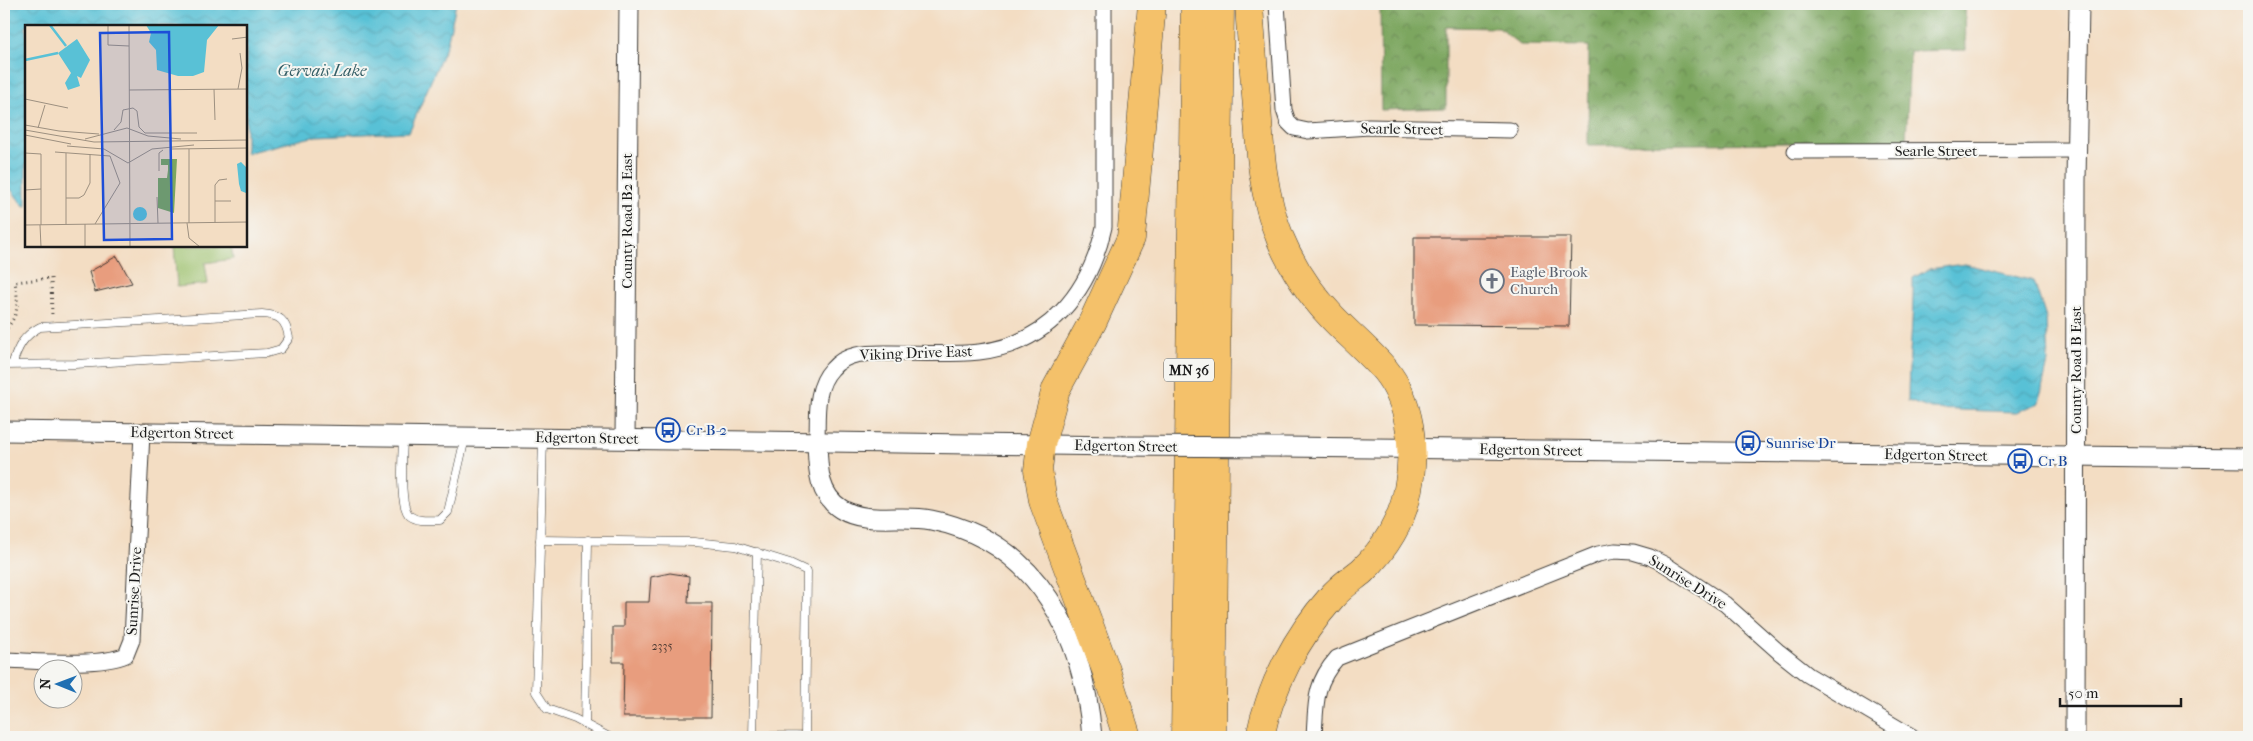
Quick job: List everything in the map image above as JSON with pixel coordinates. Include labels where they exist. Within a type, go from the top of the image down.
[{"type":"highway","points":[[1127,737],[1106,670],[1043,501],[1038,470],[1041,444],[1056,389],[1093,321],[1131,238],[1152,4]]},
{"type":"highway","name":"MN 36","points":[[1185,737],[1195,4]]},
{"type":"highway","name":"MN 36","points":[[1212,737],[1220,4]]},
{"type":"highway","points":[[1249,4],[1263,175],[1269,204],[1280,238],[1296,270],[1312,294],[1386,372],[1396,386],[1405,408],[1411,448],[1408,490],[1402,512],[1392,534],[1372,561],[1361,572],[1340,587],[1328,600],[1304,633],[1286,664],[1272,696],[1260,737]]},
{"type":"street","name":"County Road B2 East","points":[[625,439],[629,4]]},
{"type":"street","name":"Viking Drive East","points":[[1092,737],[1078,661],[1068,634],[1055,607],[1023,566],[1000,547],[974,533],[952,525],[911,518],[861,517],[839,508],[824,491],[820,480],[817,441],[821,387],[826,376],[842,360],[866,353],[980,352],[1003,347],[1025,338],[1045,326],[1063,311],[1078,292],[1090,272],[1099,250],[1104,227],[1104,4]]},
{"type":"street","name":"Searle Street","points":[[1277,4],[1284,110],[1294,128],[1308,131],[1369,127],[1510,130]]},
{"type":"street","name":"County Road B East","points":[[2075,737],[2079,4]]},
{"type":"street","name":"Searle Street","points":[[1795,151],[2077,150]]},
{"type":"street","name":"Edgerton Street","points":[[4,431],[1122,446],[2249,458]]},
{"type":"street","name":"Sunrise Drive","points":[[4,660],[97,662],[113,661],[126,655],[132,640],[142,433]]},
{"type":"street","name":"Sunrise Drive","points":[[1314,737],[1319,685],[1327,669],[1337,658],[1350,651],[1598,554],[1615,551],[1633,552],[1650,556],[1666,565],[1725,604],[1779,652],[1808,674],[1913,737]]},
{"type":"lane","points":[[262,314],[275,315],[282,318],[287,326],[289,338],[281,349],[268,353],[76,364],[8,365],[27,334],[40,327],[262,314]]},
{"type":"lane","points":[[403,436],[403,504],[408,515],[417,520],[440,520],[448,512],[465,437]]},
{"type":"lane","points":[[542,438],[536,692],[547,709],[585,724],[609,737]]},
{"type":"lane","points":[[540,540],[694,542],[735,546],[790,563],[807,571],[805,736],[675,737]]},
{"type":"lane","points":[[585,724],[588,540]]},
{"type":"lane","points":[[753,737],[757,552]]},
{"type":"path","points":[[4,332],[14,319],[18,299],[15,282],[51,278],[52,326]]},
{"type":"green space","points":[[1380,4],[1965,4],[1966,50],[1910,51],[1906,142],[1588,145],[1589,46],[1520,45],[1499,28],[1446,27],[1446,108],[1381,110]]},
{"type":"green space","points":[[174,248],[231,248],[233,259],[205,263],[208,284],[177,287]]},
{"type":"water","name":"Gervais Lake","points":[[4,4],[456,4],[447,44],[409,132],[316,136],[248,153],[248,25],[25,25],[25,206],[9,187],[4,190]]},
{"type":"water","points":[[1965,264],[2034,281],[2046,318],[2048,362],[2039,403],[2017,412],[1931,409],[1908,401],[1913,278],[1929,269]]},
{"type":"building","name":"Eagle Brook Church","points":[[1414,237],[1571,237],[1569,326],[1414,325]]},
{"type":"building","points":[[117,256],[132,283],[95,292],[89,272]]},
{"type":"building","points":[[670,573],[689,576],[688,603],[712,603],[711,717],[623,717],[624,662],[613,662],[613,627],[624,627],[624,602],[649,602],[651,577]]},
{"type":"place","name":"Eagle Brook Church","points":[[1492,281]]},
{"type":"place","name":"Cr B-2","points":[[668,430]]},
{"type":"place","name":"Sunrise Dr","points":[[1748,443]]},
{"type":"place","name":"Cr B","points":[[2020,461]]}]
